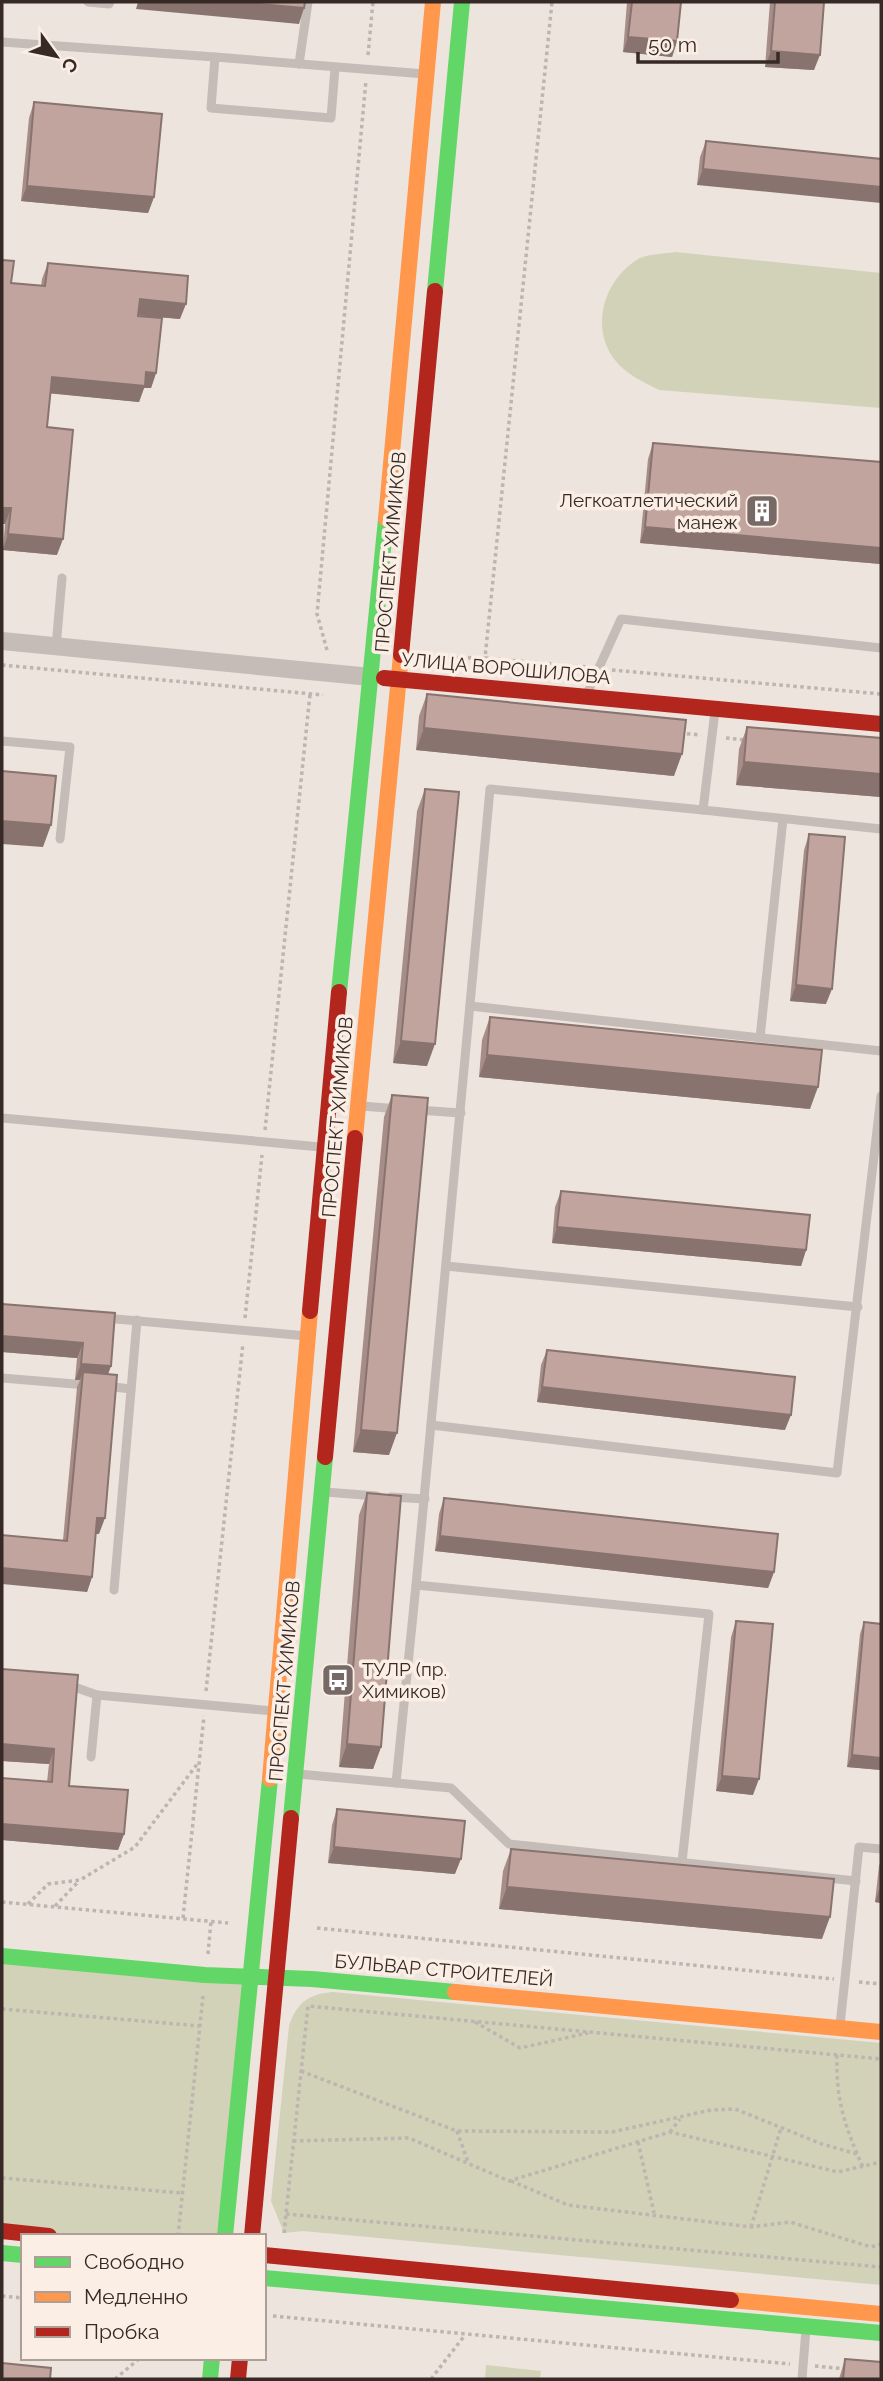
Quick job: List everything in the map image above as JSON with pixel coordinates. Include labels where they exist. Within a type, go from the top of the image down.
[{"type":"main road","name":"ПРОСПЕКТ ХИМИКОВ","points":[[225,2234],[277,1711],[323,1147],[371,677],[433,2]]},
{"type":"main road","name":"ПРОСПЕКТ ХИМИКОВ","points":[[252,2234],[462,2]]},
{"type":"main road","name":"УЛИЦА ВОРОШИЛОВА","points":[[371,677],[881,724]]},
{"type":"main road","name":"БУЛЬВАР СТРОИТЕЛЕЙ","points":[[2,1956],[205,1975],[278,1976],[881,2032]]},
{"type":"main road","points":[[2,2231],[30,2234]]},
{"type":"main road","points":[[2,2253],[21,2255]]},
{"type":"main road","points":[[266,2255],[881,2314]]},
{"type":"main road","points":[[266,2278],[881,2333]]},
{"type":"main road","points":[[210,2379],[212,2360]]},
{"type":"main road","points":[[238,2379],[240,2360]]},
{"type":"street","name":"УЛИЦА ВОРОШИЛОВА","points":[[2,642],[371,677]]},
{"type":"lane","points":[[89,2],[110,2]]},
{"type":"lane","points":[[299,64],[308,2]]},
{"type":"lane","points":[[2,41],[426,74]]},
{"type":"lane","points":[[215,57],[211,108],[331,118],[335,68]]},
{"type":"lane","points":[[56,647],[62,578]]},
{"type":"lane","points":[[585,697],[621,619],[881,649]]},
{"type":"lane","points":[[703,810],[715,709]]},
{"type":"lane","points":[[2,741],[70,747],[60,839]]},
{"type":"lane","points":[[396,1783],[425,1499],[490,789],[881,829]]},
{"type":"lane","points":[[760,1038],[783,819]]},
{"type":"lane","points":[[470,1006],[881,1051]]},
{"type":"lane","points":[[431,1425],[837,1473],[881,1096]]},
{"type":"lane","points":[[360,1106],[461,1113]]},
{"type":"lane","points":[[2,1118],[323,1147]]},
{"type":"lane","points":[[446,1266],[858,1307]]},
{"type":"lane","points":[[96,1317],[307,1336]]},
{"type":"lane","points":[[114,1590],[137,1320]]},
{"type":"lane","points":[[2,1378],[131,1389]]},
{"type":"lane","points":[[323,1492],[425,1499]]},
{"type":"lane","points":[[416,1585],[709,1614],[682,1862]]},
{"type":"lane","points":[[53,1679],[97,1695],[277,1711]]},
{"type":"lane","points":[[91,1757],[97,1695]]},
{"type":"lane","points":[[296,1774],[451,1788],[509,1844],[856,1881]]},
{"type":"lane","points":[[840,2028],[859,1847],[881,1849]]},
{"type":"lane","points":[[802,2379],[806,2326]]},
{"type":"path","points":[[327,650],[317,614],[373,2]]},
{"type":"path","points":[[485,658],[552,2]]},
{"type":"path","points":[[426,657],[485,658],[881,694]]},
{"type":"path","points":[[2,665],[323,695]]},
{"type":"path","points":[[183,1918],[310,694]]},
{"type":"path","points":[[671,733],[751,740]]},
{"type":"path","points":[[55,1907],[80,1880],[135,1847],[199,1761]]},
{"type":"path","points":[[28,1904],[48,1884],[80,1880]]},
{"type":"path","points":[[2,1902],[228,1923]]},
{"type":"path","points":[[178,2234],[211,1921]]},
{"type":"path","points":[[317,1928],[881,1984]]},
{"type":"path","points":[[284,2233],[308,2006],[881,2059]]},
{"type":"path","points":[[2,2009],[200,2026]]},
{"type":"path","points":[[472,2021],[520,2048],[594,2032]]},
{"type":"path","points":[[837,2055],[836,2090],[842,2116],[863,2167]]},
{"type":"path","points":[[301,2071],[457,2131],[612,2132],[710,2110],[735,2109],[857,2154]]},
{"type":"path","points":[[670,2132],[682,2117]]},
{"type":"path","points":[[751,2227],[781,2127]]},
{"type":"path","points":[[457,2131],[469,2163]]},
{"type":"path","points":[[509,2180],[670,2132],[838,2172],[881,2162]]},
{"type":"path","points":[[293,2141],[409,2138],[568,2204],[751,2227],[790,2222],[872,2247],[881,2244]]},
{"type":"path","points":[[638,2141],[654,2213]]},
{"type":"path","points":[[2,2178],[183,2193]]},
{"type":"path","points":[[286,2214],[881,2267]]},
{"type":"path","points":[[2,2296],[21,2298]]},
{"type":"path","points":[[273,2316],[855,2370]]},
{"type":"path","points":[[431,2379],[465,2335]]},
{"type":"path","points":[[115,2379],[138,2360]]},
{"type":"green space","points":[[675,252],[881,273],[881,408],[659,390],[629,373],[614,359],[603,333],[604,305],[609,291],[626,268],[638,259]]},
{"type":"green space","points":[[2,1956],[251,1974],[225,2234],[30,2234],[2,2231]]},
{"type":"green space","points":[[333,1992],[881,2043],[881,2285],[303,2231],[284,2233],[271,2201],[289,2026],[296,2011],[305,2001]]},
{"type":"green space","points":[[486,2365],[541,2371],[540,2379],[485,2379]]},
{"type":"building","points":[[238,2],[305,2],[304,8]]},
{"type":"building","points":[[632,2],[681,2],[677,41],[628,37]]},
{"type":"building","points":[[775,2],[824,2],[820,55],[771,51]]},
{"type":"building","points":[[34,102],[162,114],[154,197],[27,186]]},
{"type":"building","points":[[706,141],[881,159],[881,187],[703,169]]},
{"type":"building","points":[[2,260],[14,261],[11,283],[45,286],[48,263],[188,276],[186,304],[140,299],[138,316],[162,318],[156,373],[146,372],[145,386],[52,377],[47,427],[73,430],[63,539],[8,534],[11,508],[2,508]]},
{"type":"building","name":"Легкоатлетический манеж","points":[[653,443],[881,462],[881,548],[645,527]]},
{"type":"building","points":[[427,694],[686,720],[682,754],[424,728]]},
{"type":"building","points":[[747,727],[881,738],[881,774],[744,762]]},
{"type":"building","points":[[2,771],[56,776],[51,825],[2,821]]},
{"type":"building","points":[[425,789],[459,792],[435,1044],[401,1041]]},
{"type":"building","points":[[809,834],[845,837],[832,989],[796,985]]},
{"type":"building","points":[[490,1017],[822,1050],[818,1087],[487,1055]]},
{"type":"building","points":[[392,1095],[428,1098],[397,1433],[361,1430]]},
{"type":"building","points":[[561,1191],[810,1215],[806,1250],[557,1227]]},
{"type":"building","points":[[2,1304],[115,1313],[111,1366],[81,1364],[83,1343],[2,1336]]},
{"type":"building","points":[[547,1350],[795,1377],[791,1415],[542,1387]]},
{"type":"building","points":[[83,1372],[117,1375],[105,1518],[97,1518],[92,1577],[2,1568],[2,1535],[67,1541]]},
{"type":"building","points":[[367,1493],[401,1496],[381,1747],[347,1744]]},
{"type":"building","points":[[444,1498],[778,1534],[774,1572],[440,1536]]},
{"type":"building","points":[[736,1621],[773,1624],[759,1779],[722,1776]]},
{"type":"building","points":[[864,1622],[881,1624],[881,1758],[852,1755]]},
{"type":"building","points":[[2,1669],[78,1675],[69,1786],[128,1790],[124,1834],[2,1824],[2,1778],[52,1782],[54,1749],[2,1744]]},
{"type":"building","points":[[337,1809],[465,1821],[461,1859],[334,1847]]},
{"type":"building","points":[[511,1849],[834,1879],[830,1917],[507,1887]]},
{"type":"building","points":[[845,2359],[881,2362],[881,2379],[843,2379]]},
{"type":"building","points":[[2,2363],[51,2368],[50,2379],[2,2379]]},
{"type":"traffic: fast","points":[[435,291],[462,2]]},
{"type":"traffic: fast","points":[[339,992],[386,519]]},
{"type":"traffic: fast","points":[[291,1818],[325,1457]]},
{"type":"traffic: fast","points":[[225,2234],[270,1779]]},
{"type":"traffic: fast","points":[[2,1956],[205,1975],[312,1979],[455,1992]]},
{"type":"traffic: fast","points":[[2,2253],[21,2255]]},
{"type":"traffic: fast","points":[[266,2278],[881,2333]]},
{"type":"traffic: fast","points":[[210,2379],[212,2360]]},
{"type":"traffic: slow","points":[[386,519],[433,2]]},
{"type":"traffic: slow","points":[[355,1138],[401,655]]},
{"type":"traffic: slow","points":[[270,1779],[310,1311]]},
{"type":"traffic: slow","points":[[455,1992],[881,2032]]},
{"type":"traffic: slow","points":[[731,2300],[881,2314]]},
{"type":"traffic: jam","points":[[401,655],[435,291]]},
{"type":"traffic: jam","points":[[384,678],[881,724]]},
{"type":"traffic: jam","points":[[310,1311],[339,992]]},
{"type":"traffic: jam","points":[[325,1457],[355,1138]]},
{"type":"traffic: jam","points":[[252,2234],[291,1818]]},
{"type":"traffic: jam","points":[[2,2231],[30,2234]]},
{"type":"traffic: jam","points":[[266,2255],[731,2300]]},
{"type":"traffic: jam","points":[[238,2379],[240,2360]]},
{"type":"place","name":"Легкоатлетический манеж","points":[[762,511]]},
{"type":"place","name":"ТУЛР (пр. Химиков)","points":[[338,1680]]}]
